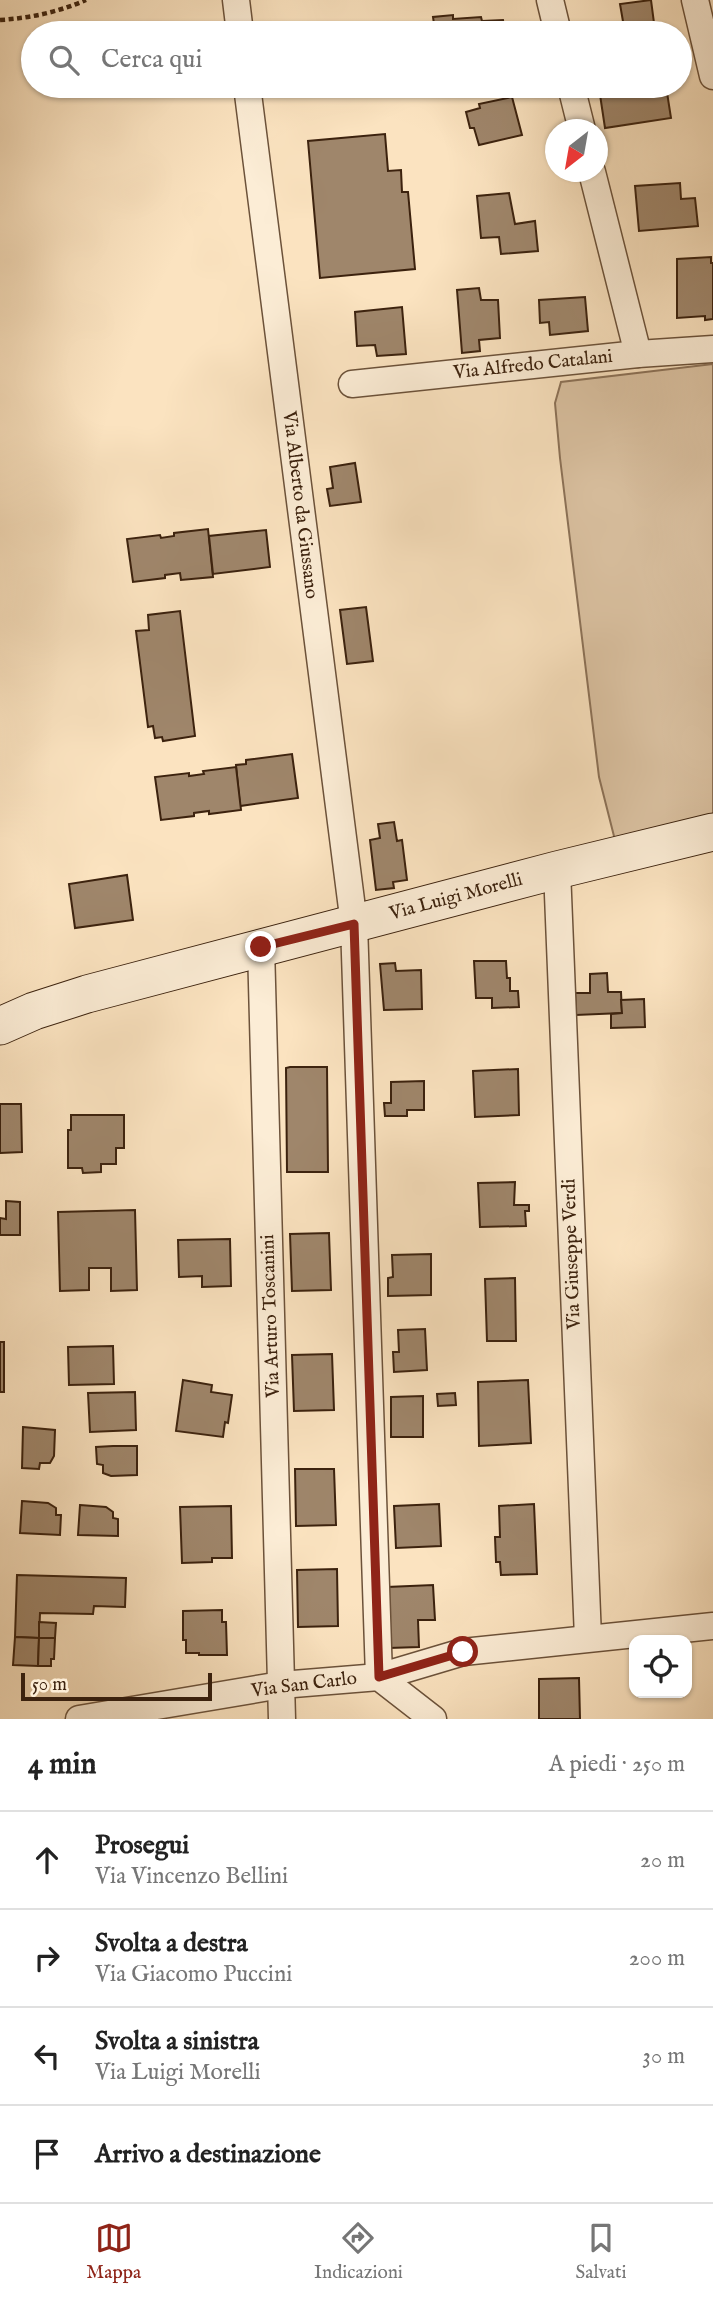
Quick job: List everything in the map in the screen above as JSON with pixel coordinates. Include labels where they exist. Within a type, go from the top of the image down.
[{"type":"main road","name":"Via Luigi Morelli","points":[[0,1026],[60,1001],[557,870],[713,832]]},
{"type":"street","points":[[236,0],[239,21]]},
{"type":"street","points":[[550,0],[555,21]]},
{"type":"street","points":[[695,0],[713,76]]},
{"type":"street","name":"Via Alberto da Giussano","points":[[249,98],[354,924],[379,1677]]},
{"type":"street","points":[[574,98],[579,119]]},
{"type":"street","points":[[595,182],[638,354]]},
{"type":"street","name":"Via Alfredo Catalani","points":[[352,384],[638,354],[713,349]]},
{"type":"street","name":"Via Giuseppe Verdi","points":[[557,870],[588,1638]]},
{"type":"street","name":"Via Arturo Toscanini","points":[[261,947],[282,1719]]},
{"type":"street","points":[[379,1677],[463,1652],[713,1626]]},
{"type":"street","name":"Via San Carlo","points":[[79,1719],[281,1685],[379,1677],[433,1719]]},
{"type":"path","points":[[0,20],[23,19],[61,11],[86,0]]},
{"type":"shaded area","points":[[713,364],[713,822],[617,848],[599,777],[555,403],[561,382]]},
{"type":"building","points":[[651,0],[654,21],[623,21],[620,4]]},
{"type":"building","points":[[433,17],[481,17],[482,21],[434,21]]},
{"type":"building","points":[[512,98],[522,135],[479,145],[474,128],[470,128],[466,112],[480,108],[479,104]]},
{"type":"building","points":[[600,98],[668,98],[671,118],[608,128],[608,119],[604,119]]},
{"type":"building","points":[[385,134],[388,171],[401,170],[402,192],[408,192],[415,269],[320,278],[308,141]]},
{"type":"building","points":[[680,183],[681,199],[695,198],[698,226],[639,231],[635,186]]},
{"type":"building","points":[[509,193],[515,224],[535,221],[538,251],[501,254],[499,237],[481,238],[477,196]]},
{"type":"building","points":[[711,257],[713,319],[705,320],[705,316],[677,318],[677,259]]},
{"type":"building","points":[[479,288],[481,300],[498,300],[500,338],[479,340],[480,351],[462,353],[457,290]]},
{"type":"building","points":[[585,297],[588,331],[550,335],[549,322],[540,323],[539,300]]},
{"type":"building","points":[[402,307],[406,354],[377,356],[375,345],[357,346],[355,312]]},
{"type":"building","points":[[355,463],[361,502],[330,506],[327,489],[333,488],[330,467]]},
{"type":"building","points":[[208,529],[213,577],[181,580],[180,573],[133,582],[127,539],[160,535],[161,538],[174,536],[174,533]]},
{"type":"building","points":[[266,530],[270,567],[213,574],[209,536]]},
{"type":"building","points":[[366,607],[373,661],[347,664],[340,610]]},
{"type":"building","points":[[180,611],[195,736],[163,741],[162,737],[155,738],[153,726],[148,727],[136,631],[149,630],[148,615]]},
{"type":"building","points":[[292,754],[298,798],[240,806],[236,765],[246,764],[246,760]]},
{"type":"building","points":[[236,767],[241,810],[209,814],[209,811],[194,813],[194,816],[161,820],[155,777],[189,773],[189,776],[204,774],[203,771]]},
{"type":"building","points":[[394,822],[397,841],[402,840],[407,880],[393,882],[394,888],[376,890],[370,840],[380,838],[378,824]]},
{"type":"building","points":[[127,875],[133,920],[75,928],[69,884]]},
{"type":"building","points":[[474,961],[506,961],[510,991],[518,991],[519,1007],[492,1008],[492,998],[476,998]]},
{"type":"building","points":[[395,963],[396,971],[421,970],[422,1009],[384,1010],[380,964]]},
{"type":"building","points":[[607,973],[608,992],[621,992],[622,1013],[576,1015],[575,993],[590,993],[590,974]]},
{"type":"building","points":[[644,999],[645,1027],[611,1028],[611,1014],[622,1013],[621,1000]]},
{"type":"building","points":[[327,1067],[328,1172],[287,1172],[286,1068]]},
{"type":"building","points":[[518,1069],[519,1115],[475,1117],[473,1071]]},
{"type":"building","points":[[424,1081],[424,1110],[407,1110],[407,1116],[385,1116],[384,1103],[391,1103],[391,1082]]},
{"type":"building","points":[[0,1104],[21,1104],[22,1152],[0,1153]]},
{"type":"building","points":[[71,1115],[124,1115],[124,1148],[116,1148],[116,1164],[101,1164],[101,1172],[83,1173],[82,1168],[68,1168],[68,1130],[71,1130]]},
{"type":"building","points":[[515,1182],[514,1205],[529,1205],[529,1211],[525,1211],[526,1226],[480,1227],[478,1183]]},
{"type":"building","points":[[6,1201],[20,1202],[20,1235],[0,1235],[0,1218],[6,1219]]},
{"type":"building","points":[[135,1210],[137,1290],[111,1291],[111,1268],[89,1268],[89,1290],[60,1291],[58,1212]]},
{"type":"building","points":[[329,1233],[331,1290],[292,1291],[290,1234]]},
{"type":"building","points":[[230,1239],[231,1286],[202,1287],[202,1276],[179,1277],[178,1240]]},
{"type":"building","points":[[431,1254],[431,1295],[388,1296],[388,1278],[393,1277],[392,1255]]},
{"type":"building","points":[[515,1278],[516,1341],[487,1341],[485,1279]]},
{"type":"building","points":[[425,1329],[427,1370],[394,1372],[393,1352],[399,1352],[398,1330]]},
{"type":"building","points":[[0,1342],[4,1342],[4,1392],[0,1392]]},
{"type":"building","points":[[113,1346],[114,1384],[69,1385],[68,1347]]},
{"type":"building","points":[[332,1354],[334,1410],[294,1411],[292,1355]]},
{"type":"building","points":[[183,1380],[212,1385],[211,1392],[232,1395],[223,1437],[176,1431]]},
{"type":"building","points":[[528,1380],[531,1443],[479,1446],[478,1382]]},
{"type":"building","points":[[135,1392],[136,1430],[90,1432],[88,1393]]},
{"type":"building","points":[[455,1393],[456,1405],[438,1406],[437,1394]]},
{"type":"building","points":[[423,1396],[423,1437],[391,1437],[391,1397]]},
{"type":"building","points":[[23,1427],[55,1430],[54,1456],[50,1463],[40,1463],[39,1469],[22,1468]]},
{"type":"building","points":[[137,1446],[137,1475],[111,1476],[103,1473],[103,1465],[97,1464],[96,1447]]},
{"type":"building","points":[[295,1469],[334,1469],[336,1525],[296,1526]]},
{"type":"building","points":[[22,1501],[48,1503],[56,1508],[56,1515],[61,1515],[60,1535],[20,1533]]},
{"type":"building","points":[[439,1504],[441,1546],[396,1548],[394,1506]]},
{"type":"building","points":[[534,1504],[537,1574],[501,1575],[500,1562],[496,1562],[495,1537],[500,1537],[499,1506]]},
{"type":"building","points":[[80,1505],[106,1507],[113,1512],[113,1518],[118,1519],[118,1536],[78,1535]]},
{"type":"building","points":[[231,1506],[232,1558],[182,1563],[180,1507]]},
{"type":"building","points":[[337,1569],[338,1626],[298,1627],[297,1570]]},
{"type":"building","points":[[17,1575],[126,1578],[125,1607],[94,1606],[93,1614],[40,1613],[39,1638],[15,1637]]},
{"type":"building","points":[[433,1585],[435,1620],[418,1620],[419,1647],[389,1648],[387,1587]]},
{"type":"building","points":[[222,1610],[222,1622],[226,1622],[227,1655],[186,1653],[183,1611]]},
{"type":"building","points":[[39,1622],[56,1623],[55,1638],[39,1638]]},
{"type":"building","points":[[15,1637],[39,1638],[38,1666],[13,1665]]},
{"type":"building","points":[[39,1638],[55,1638],[51,1666],[38,1666]]},
{"type":"building","points":[[579,1678],[580,1719],[539,1719],[539,1679]]},
{"type":"route","points":[[261,947],[354,924],[379,1677],[463,1652]]}]
